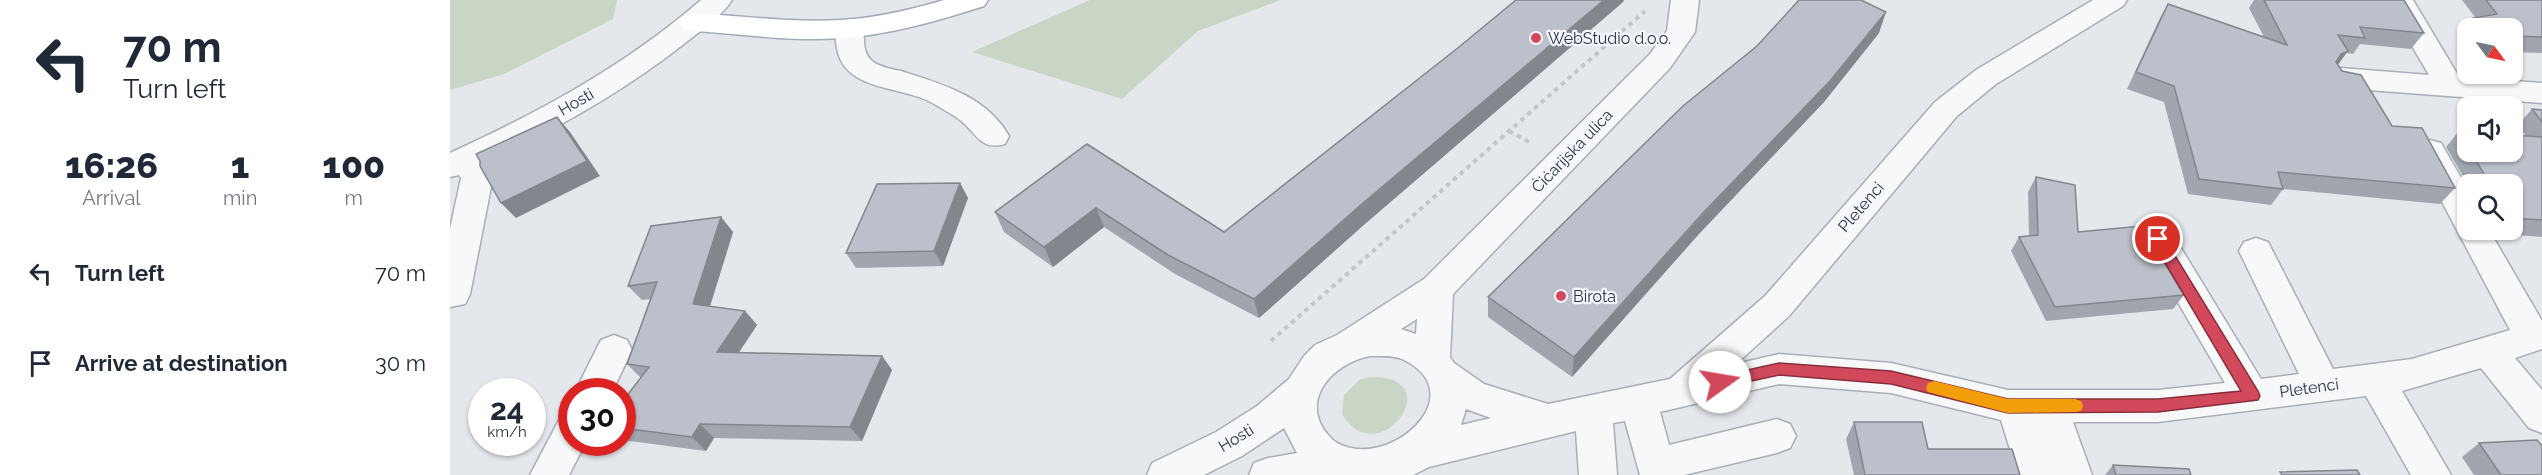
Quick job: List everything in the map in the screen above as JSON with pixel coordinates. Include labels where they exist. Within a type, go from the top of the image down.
[{"type":"main road","points":[[694,22],[779,29],[850,28],[921,15],[974,0]]},
{"type":"street","name":"Hosti","points":[[458,163],[548,118],[623,74],[694,22],[718,0]]},
{"type":"street","name":"Ćićarijska ulica","points":[[1347,346],[1436,289],[1660,61],[1681,32],[1685,0]]},
{"type":"street","name":"Pletenci","points":[[1682,391],[1777,306],[1946,109],[1986,77],[2113,0]]},
{"type":"street","points":[[2399,0],[2450,86]]},
{"type":"street","points":[[850,28],[849,52],[864,70],[943,94],[970,113],[994,136]]},
{"type":"street","points":[[2341,78],[2542,93]]},
{"type":"street","points":[[2423,139],[2457,200]]},
{"type":"street","points":[[453,294],[477,177],[458,163]]},
{"type":"street","points":[[2158,239],[2252,396]]},
{"type":"street","points":[[2479,240],[2537,336]]},
{"type":"street","points":[[2256,251],[2323,386]]},
{"type":"street","points":[[1268,475],[1308,469],[1382,469],[1405,462],[1424,450],[1439,433],[1448,413],[1448,393],[1437,368],[1436,289]]},
{"type":"street","name":"Pletenci","points":[[1424,450],[1779,369],[1891,378],[2032,406],[2158,406],[2252,396],[2412,374],[2537,336]]},
{"type":"street","points":[[1359,470],[1335,464],[1316,451],[1303,433],[1298,412],[1300,391],[1311,373],[1327,357],[1347,346],[1371,341],[1394,342],[1415,349],[1437,368]]},
{"type":"street","points":[[600,378],[614,350]]},
{"type":"street","points":[[2488,351],[2542,417]]},
{"type":"street","name":"Pletenci","points":[[1437,368],[1472,396],[1503,408],[1548,420]]},
{"type":"street","points":[[2375,379],[2432,475]]},
{"type":"street","name":"Hosti","points":[[1166,475],[1229,444],[1270,417],[1300,391]]},
{"type":"street","points":[[1639,401],[1654,465],[1777,436]]},
{"type":"street","points":[[2032,406],[2037,475]]},
{"type":"street","points":[[2032,406],[2073,475]]},
{"type":"street","points":[[1594,412],[1598,475]]},
{"type":"street","points":[[549,475],[559,456]]},
{"type":"path","points":[[1271,341],[1650,7]]},
{"type":"path","points":[[1509,131],[1536,145]]},
{"type":"green space","points":[[450,0],[617,0],[613,19],[504,74],[450,90]]},
{"type":"green space","points":[[1090,0],[1281,0],[1198,31],[1122,99],[972,52]]},
{"type":"green space","points":[[1370,377],[1394,381],[1405,391],[1407,404],[1400,418],[1388,429],[1373,434],[1357,430],[1342,414],[1344,395],[1359,380]]},
{"type":"building","points":[[1516,0],[1604,0],[1363,203],[1254,299],[1168,255],[1096,208],[1044,247],[995,212],[1087,144],[1224,232]]},
{"type":"building","points":[[1799,0],[1861,0],[1886,12],[1830,81],[1702,214],[1574,357],[1488,297],[1683,106],[1757,46]]},
{"type":"building","points":[[2264,0],[2404,0],[2424,33],[2360,27],[2365,38],[2338,35],[2348,51],[2341,54],[2336,62],[2342,71],[2361,75],[2392,126],[2422,128],[2455,188],[2278,172],[2283,189],[2199,179],[2174,86],[2136,72],[2168,4],[2287,45]]},
{"type":"building","points":[[2486,0],[2542,0],[2542,37],[2523,36],[2523,18],[2473,18],[2497,14]]},
{"type":"building","points":[[2532,109],[2542,110],[2542,122]]},
{"type":"building","points":[[557,117],[587,161],[501,203],[480,166],[476,154]]},
{"type":"building","points":[[2523,136],[2542,137],[2542,220],[2523,219],[2523,174],[2484,174],[2477,162],[2523,162]]},
{"type":"building","points":[[2036,177],[2075,185],[2078,232],[2142,226],[2184,295],[2055,307],[2019,237],[2038,235]]},
{"type":"building","points":[[960,183],[934,251],[846,253],[877,184]]},
{"type":"building","points":[[721,217],[693,304],[745,311],[717,352],[882,356],[850,427],[700,424],[692,437],[636,430],[636,384],[649,367],[627,364],[657,282],[628,286],[651,226]]},
{"type":"building","points":[[1854,422],[1922,422],[1928,449],[2012,449],[2020,475],[1865,475]]},
{"type":"building","points":[[2537,440],[2542,446],[2542,475],[2501,475],[2479,443]]},
{"type":"building","points":[[2113,465],[2189,469],[2191,475],[2116,475]]},
{"type":"building","points":[[2357,470],[2360,475],[2282,475],[2280,472]]},
{"type":"slow traffic","points":[[1934,388],[2008,406],[2075,406]]},
{"type":"place","name":"WebStudio d.o.o.","points":[[1536,38]]},
{"type":"place","name":"Birota","points":[[1561,296]]},
{"type":"route","points":[[1720,382],[1779,369],[1891,378],[2008,406],[2158,406],[2252,396],[2158,239]]}]
